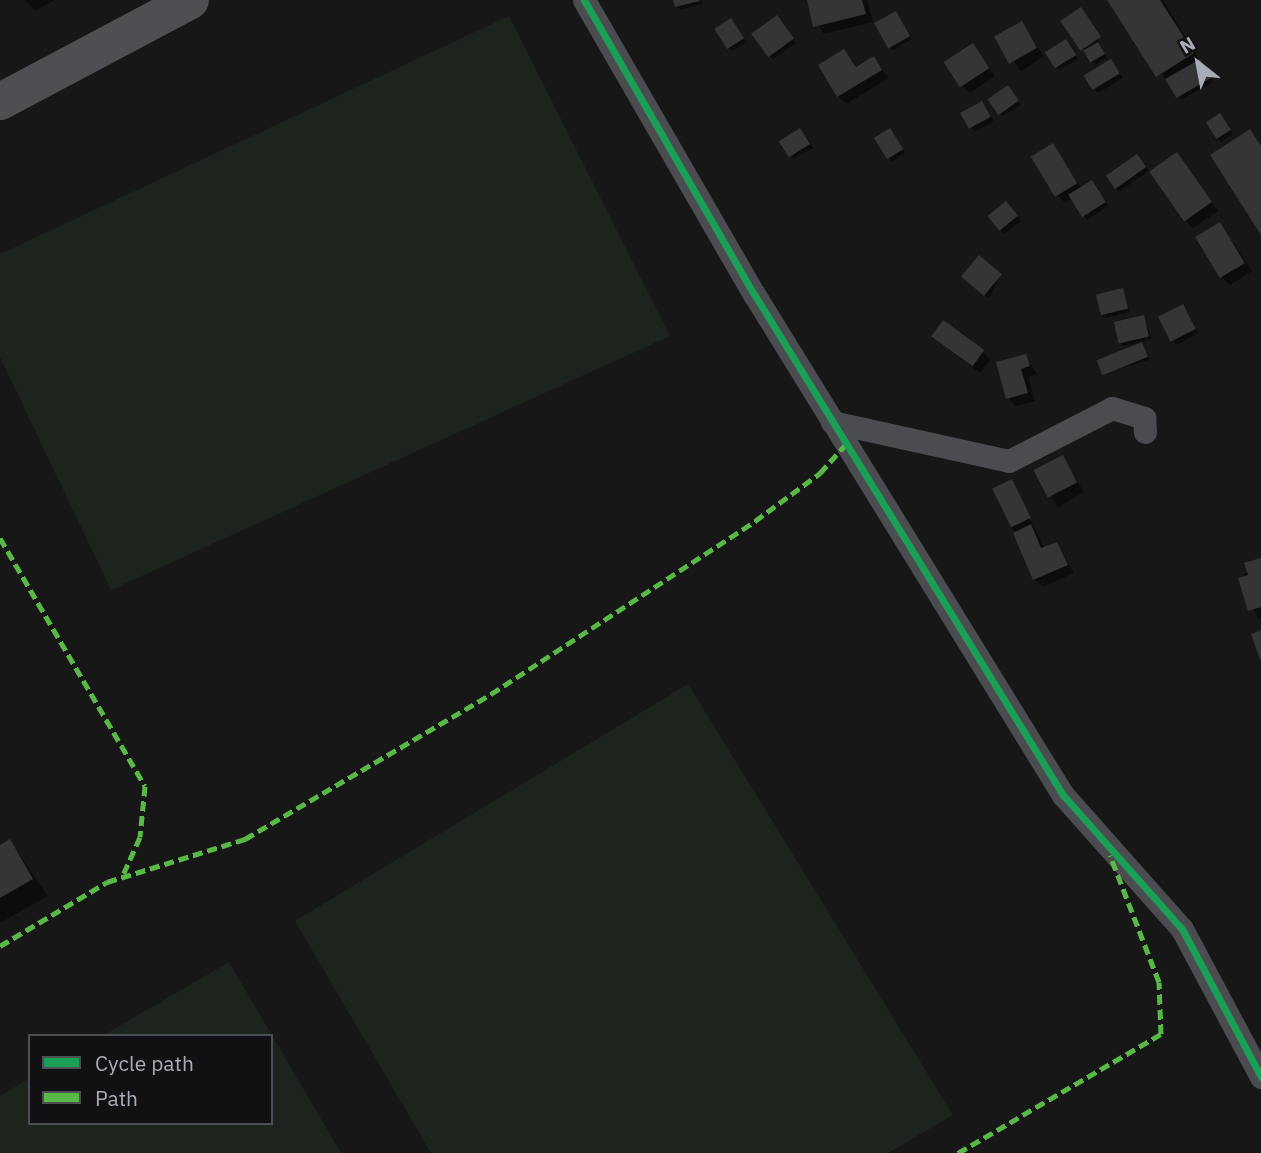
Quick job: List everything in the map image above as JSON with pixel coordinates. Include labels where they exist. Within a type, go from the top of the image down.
[{"type":"main road","points":[[0,100],[190,0]]},
{"type":"street","points":[[584,0],[832,422],[1063,794],[1182,929],[1261,1077]]},
{"type":"street","points":[[832,422],[1009,461],[1112,408],[1144,418],[1145,432]]},
{"type":"shaded area","points":[[509,16],[670,336],[111,590],[0,357],[0,254]]},
{"type":"shaded area","points":[[688,684],[953,1115],[888,1153],[431,1153],[295,921]]},
{"type":"shaded area","points":[[229,962],[271,1034],[105,1034]]},
{"type":"shaded area","points":[[273,1037],[341,1153],[0,1153],[0,1096],[28,1079],[28,1125],[273,1125]]},
{"type":"building","points":[[673,0],[699,0],[700,1],[675,7]]},
{"type":"building","points":[[807,0],[862,0],[866,14],[813,27]]},
{"type":"building","points":[[1107,0],[1160,0],[1194,53],[1156,77]]},
{"type":"building","points":[[1081,7],[1101,37],[1080,51],[1060,21]]},
{"type":"building","points":[[896,11],[910,36],[888,48],[874,23]]},
{"type":"building","points":[[777,15],[794,38],[768,57],[751,34]]},
{"type":"building","points":[[731,18],[744,38],[727,49],[714,29]]},
{"type":"building","points":[[1022,21],[1037,48],[1009,64],[994,37]]},
{"type":"building","points":[[1066,39],[1076,55],[1055,68],[1045,52]]},
{"type":"building","points":[[1098,42],[1105,54],[1090,63],[1083,50]]},
{"type":"building","points":[[973,43],[989,68],[960,87],[944,62]]},
{"type":"building","points":[[844,49],[856,67],[874,56],[882,70],[837,97],[818,65]]},
{"type":"building","points":[[1111,59],[1120,74],[1092,90],[1084,75]]},
{"type":"building","points":[[1200,59],[1211,78],[1176,98],[1165,79]]},
{"type":"building","points":[[1008,85],[1019,101],[998,115],[988,99]]},
{"type":"building","points":[[982,101],[991,117],[969,129],[960,113]]},
{"type":"building","points":[[1220,113],[1231,130],[1217,139],[1206,122]]},
{"type":"building","points":[[800,128],[810,144],[789,157],[779,141]]},
{"type":"building","points":[[890,128],[903,149],[887,159],[874,138]]},
{"type":"building","points":[[1250,129],[1261,146],[1261,235],[1210,155]]},
{"type":"building","points":[[1053,143],[1077,183],[1055,197],[1031,156]]},
{"type":"building","points":[[1177,152],[1212,202],[1184,221],[1149,172]]},
{"type":"building","points":[[1137,154],[1146,167],[1115,189],[1106,176]]},
{"type":"building","points":[[1092,180],[1106,202],[1082,217],[1068,195]]},
{"type":"building","points":[[1006,201],[1018,216],[999,231],[987,216]]},
{"type":"building","points":[[1220,222],[1245,263],[1220,278],[1195,237]]},
{"type":"building","points":[[979,255],[1002,274],[984,296],[961,276]]},
{"type":"building","points":[[1123,288],[1128,308],[1101,315],[1096,295]]},
{"type":"building","points":[[1183,304],[1196,329],[1171,342],[1158,317]]},
{"type":"building","points":[[1144,315],[1149,336],[1119,343],[1114,322]]},
{"type":"building","points":[[943,320],[984,350],[973,366],[931,336]]},
{"type":"building","points":[[1142,342],[1148,357],[1103,375],[1097,360]]},
{"type":"building","points":[[1026,354],[1030,366],[1021,369],[1028,393],[1006,399],[996,362]]},
{"type":"building","points":[[1063,455],[1077,483],[1048,498],[1034,470]]},
{"type":"building","points":[[1012,479],[1031,518],[1011,527],[992,489]]},
{"type":"building","points":[[1031,524],[1041,548],[1057,542],[1068,565],[1033,580],[1013,533]]},
{"type":"building","points":[[1261,558],[1261,607],[1248,611],[1238,578],[1248,575],[1244,563]]},
{"type":"building","points":[[1261,630],[1261,662],[1251,634]]},
{"type":"building","points":[[10,839],[33,879],[0,898],[0,845]]},
{"type":"marked path","points":[[0,946],[107,882],[245,839],[491,694],[755,521],[820,473],[845,445]]},
{"type":"marked path","points":[[0,538],[145,786],[140,837],[123,875]]},
{"type":"marked path","points":[[958,1153],[1161,1034],[1159,982],[1110,855]]},
{"type":"cycle path","points":[[584,0],[754,294],[1063,795],[1182,929],[1261,1077]]}]
